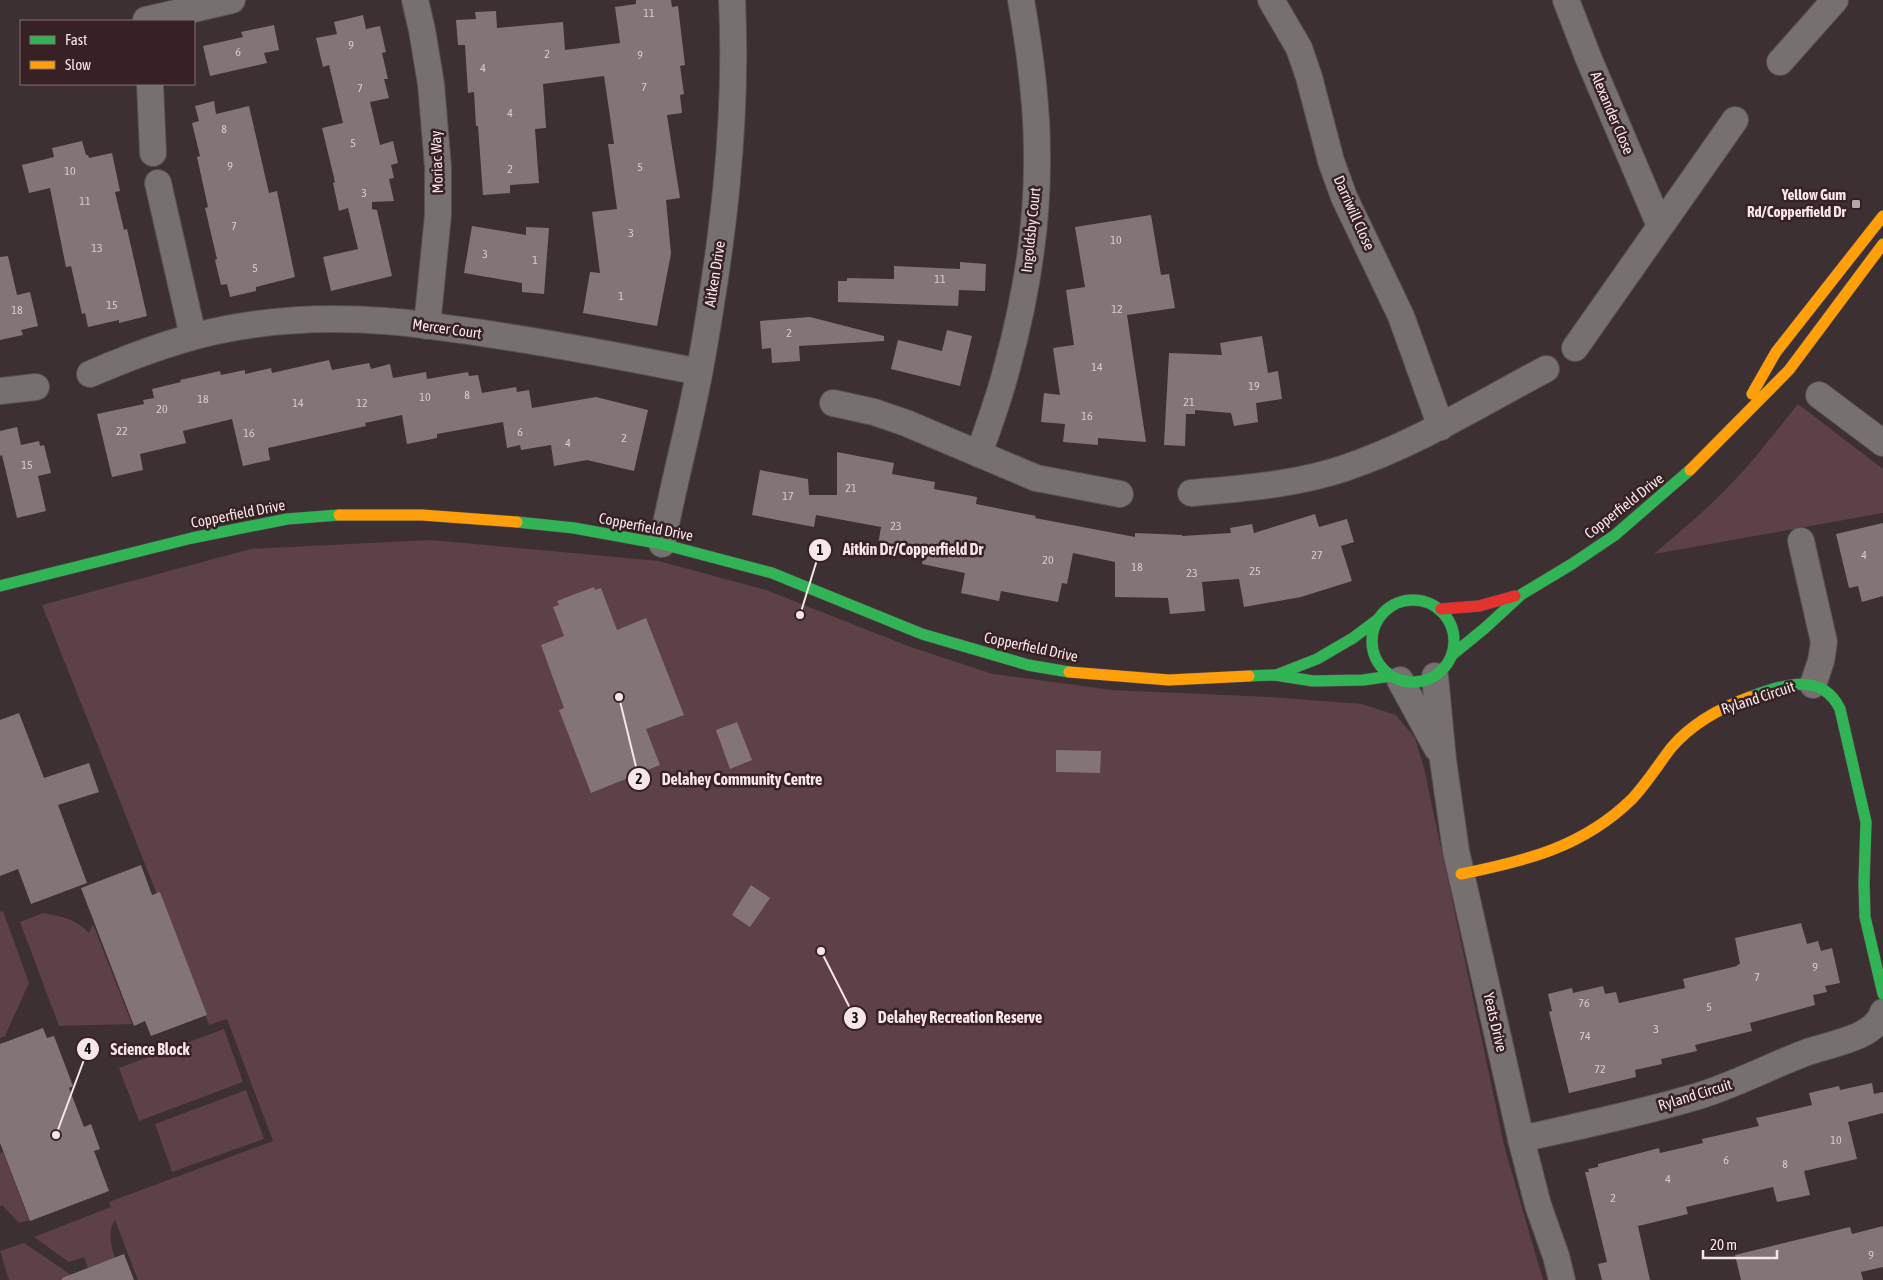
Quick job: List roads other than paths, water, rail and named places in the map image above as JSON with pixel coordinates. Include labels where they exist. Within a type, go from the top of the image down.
[{"type":"street","points":[[145,14],[232,0]]},
{"type":"street","name":"Moriac Way","points":[[415,0],[431,84],[438,167],[438,215],[427,326]]},
{"type":"street","name":"Aitken Drive","points":[[662,544],[699,372],[719,251],[730,157],[733,68],[732,0]]},
{"type":"street","name":"Ingoldsby Court","points":[[979,454],[1006,372],[1026,281],[1034,221],[1037,155],[1035,108],[1027,30],[1021,0]]},
{"type":"street","name":"Darriwill Close","points":[[1271,0],[1299,48],[1334,170],[1348,205],[1401,316],[1441,426]]},
{"type":"street","name":"Alexander Close","points":[[1566,0],[1588,57],[1660,226]]},
{"type":"street","points":[[1780,62],[1835,0]]},
{"type":"street","points":[[150,85],[153,153]]},
{"type":"street","points":[[1575,348],[1735,120]]},
{"type":"street","points":[[158,183],[194,336]]},
{"type":"street","name":"Copperfield Drive","points":[[1733,428],[1776,352],[1883,216]]},
{"type":"street","name":"Copperfield Drive","points":[[1452,655],[1522,594],[1615,535],[1680,481],[1789,370],[1883,244]]},
{"type":"street","name":"Mercer Court","points":[[90,374],[156,348],[194,336],[259,324],[302,320],[385,321],[427,326],[600,352],[699,372]]},
{"type":"street","points":[[1191,493],[1284,484],[1344,468],[1441,426],[1546,369]]},
{"type":"street","points":[[0,391],[36,387]]},
{"type":"street","points":[[1819,396],[1883,443]]},
{"type":"street","points":[[833,403],[874,412],[906,423],[1036,478],[1120,494]]},
{"type":"street","name":"Copperfield Drive","points":[[0,586],[219,532],[286,519],[330,515],[422,515],[524,522],[574,528],[662,544],[772,573],[922,634],[1028,665],[1131,678],[1169,680],[1275,675],[1313,681],[1395,678]]},
{"type":"street","points":[[1801,541],[1824,642],[1821,661],[1813,685]]},
{"type":"street","name":"Copperfield Drive","points":[[1440,609],[1484,606],[1522,594]]},
{"type":"street","points":[[1418,599],[1430,603],[1440,609],[1449,619],[1455,643],[1452,655],[1442,670],[1435,676],[1418,682],[1395,678],[1382,667],[1375,657],[1372,644],[1377,620],[1385,610],[1395,603],[1418,599]]},
{"type":"street","name":"Copperfield Drive","points":[[1275,675],[1317,659],[1354,638],[1377,620]]},
{"type":"street","name":"Yeats Drive","points":[[1435,676],[1450,816],[1461,874],[1521,1139],[1538,1206],[1556,1256],[1562,1280]]},
{"type":"street","name":"Yeats Drive","points":[[1395,678],[1420,715],[1443,760]]},
{"type":"street","name":"Ryland Circuit","points":[[1461,874],[1508,864],[1563,847],[1587,834],[1614,815],[1635,795],[1682,736],[1714,713],[1738,701],[1786,686],[1813,685],[1833,696],[1839,706],[1846,728],[1866,822],[1865,917],[1883,994]]},
{"type":"street","name":"Ryland Circuit","points":[[1521,1139],[1696,1097],[1730,1085],[1810,1051],[1857,1036],[1869,1030],[1878,1022],[1883,1013]]},
{"type":"place","name":"Yellow Gum Rd/Copperfield Dr","points":[[1856,204]]},
{"type":"place","name":"Aitkin Dr/Copperfield Dr","points":[[800,615]]},
{"type":"place","name":"Delahey Community Centre","points":[[619,697]]},
{"type":"place","name":"Delahey Recreation Reserve","points":[[821,951]]},
{"type":"place","name":"Science Block","points":[[56,1135]]}]
